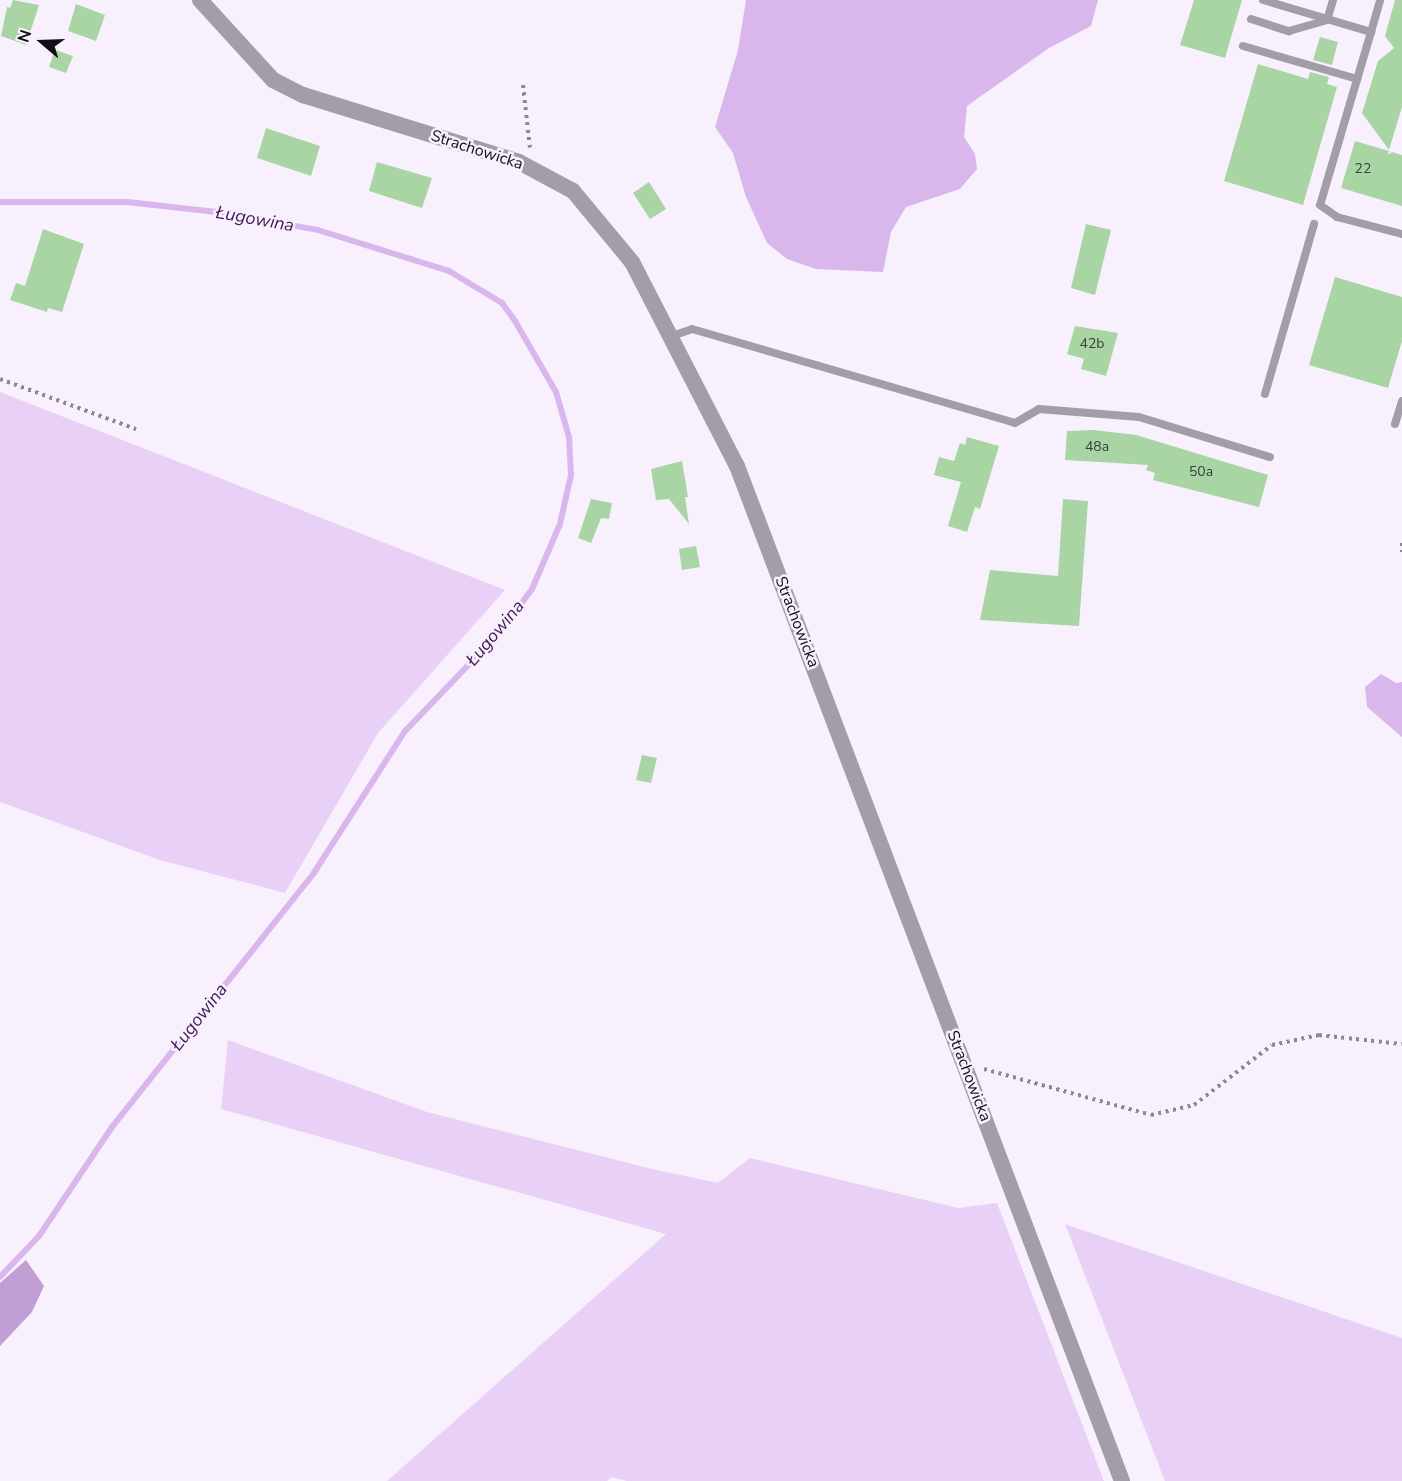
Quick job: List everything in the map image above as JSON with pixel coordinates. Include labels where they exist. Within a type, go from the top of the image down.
[{"type":"street","name":"Strachowicka","points":[[200,0],[273,80],[303,95],[526,166],[573,191],[602,222],[632,262],[668,337],[737,466],[1122,1481]]},
{"type":"lane","points":[[1263,0],[1371,32]]},
{"type":"lane","points":[[1327,20],[1333,0]]},
{"type":"lane","points":[[1380,0],[1320,205],[1337,216],[1402,234]]},
{"type":"lane","points":[[1251,19],[1289,31],[1327,20]]},
{"type":"lane","points":[[1243,46],[1357,78]]},
{"type":"lane","points":[[1265,394],[1314,224]]},
{"type":"lane","points":[[668,337],[692,329],[1015,423],[1039,409],[1139,417],[1270,456]]},
{"type":"lane","points":[[1395,424],[1402,401]]},
{"type":"path","points":[[523,85],[530,149],[526,166]]},
{"type":"path","points":[[0,379],[136,429]]},
{"type":"path","points":[[1402,543],[1402,552]]},
{"type":"path","points":[[963,1062],[1151,1115],[1194,1105],[1272,1045],[1319,1035],[1402,1044]]},
{"type":"shaded area","points":[[746,0],[1098,0],[1091,26],[1049,48],[967,106],[964,137],[975,154],[977,169],[960,189],[906,207],[891,232],[883,272],[816,269],[787,259],[767,243],[746,197],[733,153],[715,127],[738,50]]},
{"type":"shaded area","points":[[0,392],[505,590],[378,733],[285,893],[160,860],[0,802]]},
{"type":"shaded area","points":[[1381,674],[1396,683],[1402,682],[1402,737],[1367,707],[1365,687]]},
{"type":"shaded area","points":[[228,1040],[427,1112],[652,1169],[718,1183],[750,1158],[958,1208],[997,1203],[1104,1481],[627,1481],[612,1477],[607,1481],[387,1481],[666,1234],[221,1109]]},
{"type":"shaded area","points":[[1065,1224],[1402,1338],[1402,1481],[1165,1481]]},
{"type":"shaded area","points":[[26,1260],[44,1286],[32,1312],[0,1346],[0,1283]]},
{"type":"building","points":[[13,0],[39,5],[26,45],[1,36],[7,7],[10,8]]},
{"type":"building","points":[[1194,0],[1242,0],[1225,58],[1180,45]]},
{"type":"building","points":[[1395,0],[1402,0],[1402,107],[1389,150],[1362,113],[1378,61],[1394,48],[1385,36]]},
{"type":"building","points":[[76,4],[105,15],[96,41],[68,31]]},
{"type":"building","points":[[1320,37],[1338,42],[1332,65],[1313,60]]},
{"type":"building","points":[[55,50],[73,56],[66,73],[49,67]]},
{"type":"building","points":[[1258,64],[1308,79],[1310,72],[1329,77],[1327,84],[1337,87],[1303,205],[1224,181]]},
{"type":"building","points":[[266,128],[320,146],[311,176],[257,158]]},
{"type":"building","points":[[1355,141],[1389,151],[1388,155],[1392,152],[1402,155],[1402,206],[1341,188]]},
{"type":"building","points":[[377,162],[432,178],[422,208],[369,191]]},
{"type":"building","points":[[649,182],[666,209],[650,219],[633,193]]},
{"type":"building","points":[[1086,224],[1111,230],[1095,295],[1071,288]]},
{"type":"building","points":[[43,229],[84,244],[62,312],[48,308],[47,312],[10,300],[16,283],[25,286]]},
{"type":"building","points":[[1335,277],[1402,297],[1402,341],[1388,388],[1309,365]]},
{"type":"building","points":[[1075,326],[1118,333],[1106,376],[1081,369],[1084,359],[1067,354]]},
{"type":"building","points":[[1094,430],[1136,435],[1268,475],[1259,507],[1153,480],[1155,473],[1146,470],[1148,465],[1065,460],[1067,431]]},
{"type":"building","points":[[967,437],[999,446],[980,509],[975,507],[967,532],[948,526],[961,482],[934,475],[939,457],[954,461],[960,443],[965,445]]},
{"type":"building","points":[[682,461],[688,497],[685,497],[689,524],[669,499],[656,500],[651,469]]},
{"type":"building","points":[[591,499],[612,503],[609,519],[601,518],[591,543],[578,538]]},
{"type":"building","points":[[1063,499],[1088,501],[1079,626],[980,620],[990,570],[1058,576]]},
{"type":"building","points":[[696,546],[700,567],[682,570],[679,549]]},
{"type":"building","points":[[642,755],[657,758],[651,783],[636,780]]},
{"type":"waterway","name":"Ługowina","points":[[0,202],[127,202],[225,213],[318,230],[449,271],[502,303],[515,321],[556,392],[569,437],[571,475],[560,524],[532,589],[501,631],[405,731],[314,873],[112,1127],[39,1236],[0,1277]]}]
